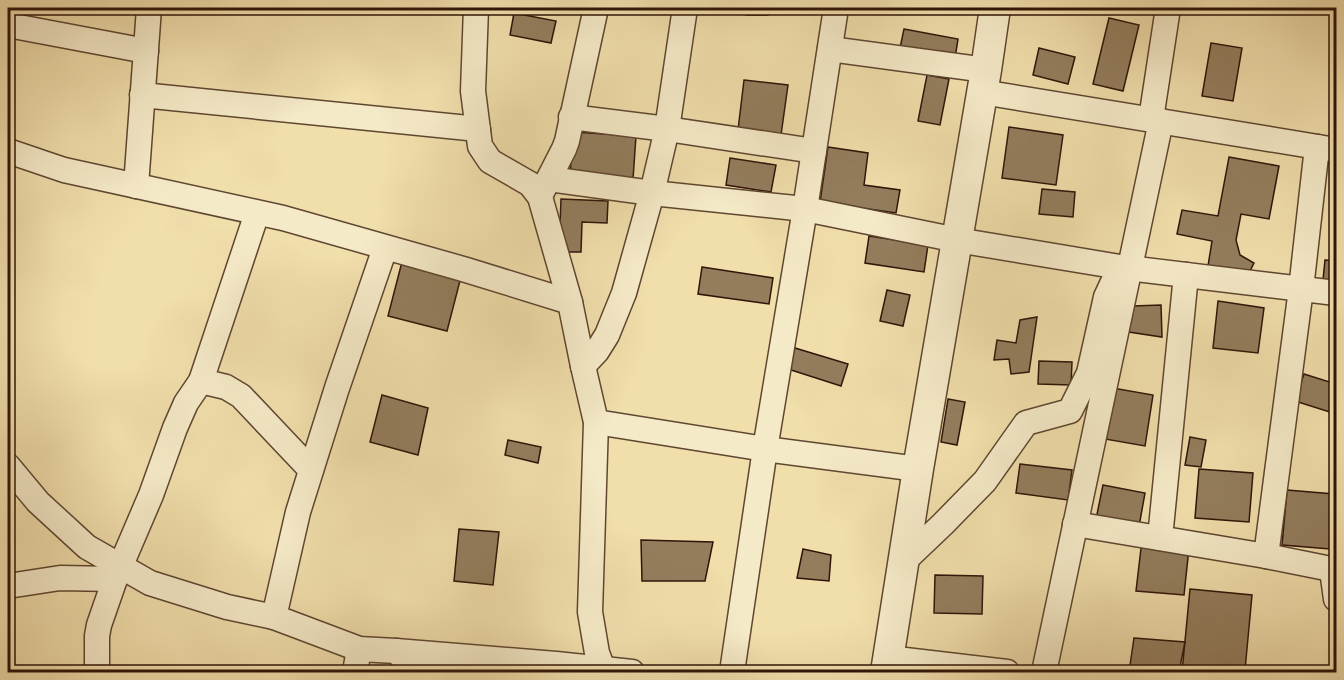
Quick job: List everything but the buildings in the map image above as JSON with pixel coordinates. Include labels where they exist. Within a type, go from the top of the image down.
[{"type":"street","points":[[136,186],[149,8]]},
{"type":"street","points":[[477,8],[473,91],[480,146],[490,161],[530,184],[545,188],[651,193],[805,209],[957,240],[1125,268],[1336,293]]},
{"type":"street","points":[[596,8],[564,149],[545,188],[596,422],[590,612],[597,654],[603,670]]},
{"type":"street","points":[[583,366],[597,351],[607,335],[624,293],[667,129],[685,8]]},
{"type":"street","points":[[732,672],[765,449],[836,8]]},
{"type":"street","points":[[995,8],[887,665],[1007,672]]},
{"type":"street","points":[[1044,672],[1156,120],[1168,8]]},
{"type":"street","points":[[8,25],[146,51]]},
{"type":"street","points":[[830,49],[1156,120],[1327,148],[1300,289],[1266,556]]},
{"type":"street","points":[[142,95],[478,129]]},
{"type":"street","points":[[571,117],[814,151]]},
{"type":"street","points":[[8,151],[64,170],[283,218],[570,302]]},
{"type":"street","points":[[97,672],[99,625],[117,572],[151,495],[175,428],[186,403],[201,381],[257,213]]},
{"type":"street","points":[[274,617],[298,512],[385,248]]},
{"type":"street","points":[[903,562],[985,481],[1026,423],[1070,411],[1089,373],[1106,297],[1125,268]]},
{"type":"street","points":[[1160,538],[1186,275]]},
{"type":"street","points":[[201,381],[226,387],[241,396],[311,470]]},
{"type":"street","points":[[596,422],[765,449],[918,469]]},
{"type":"street","points":[[8,466],[38,502],[117,572],[227,607],[274,617],[357,661],[396,651],[556,668],[632,672]]},
{"type":"street","points":[[1075,524],[1266,556],[1334,570],[1336,599]]},
{"type":"street","points":[[8,586],[117,572]]},
{"type":"street","points":[[396,651],[417,672]]}]
